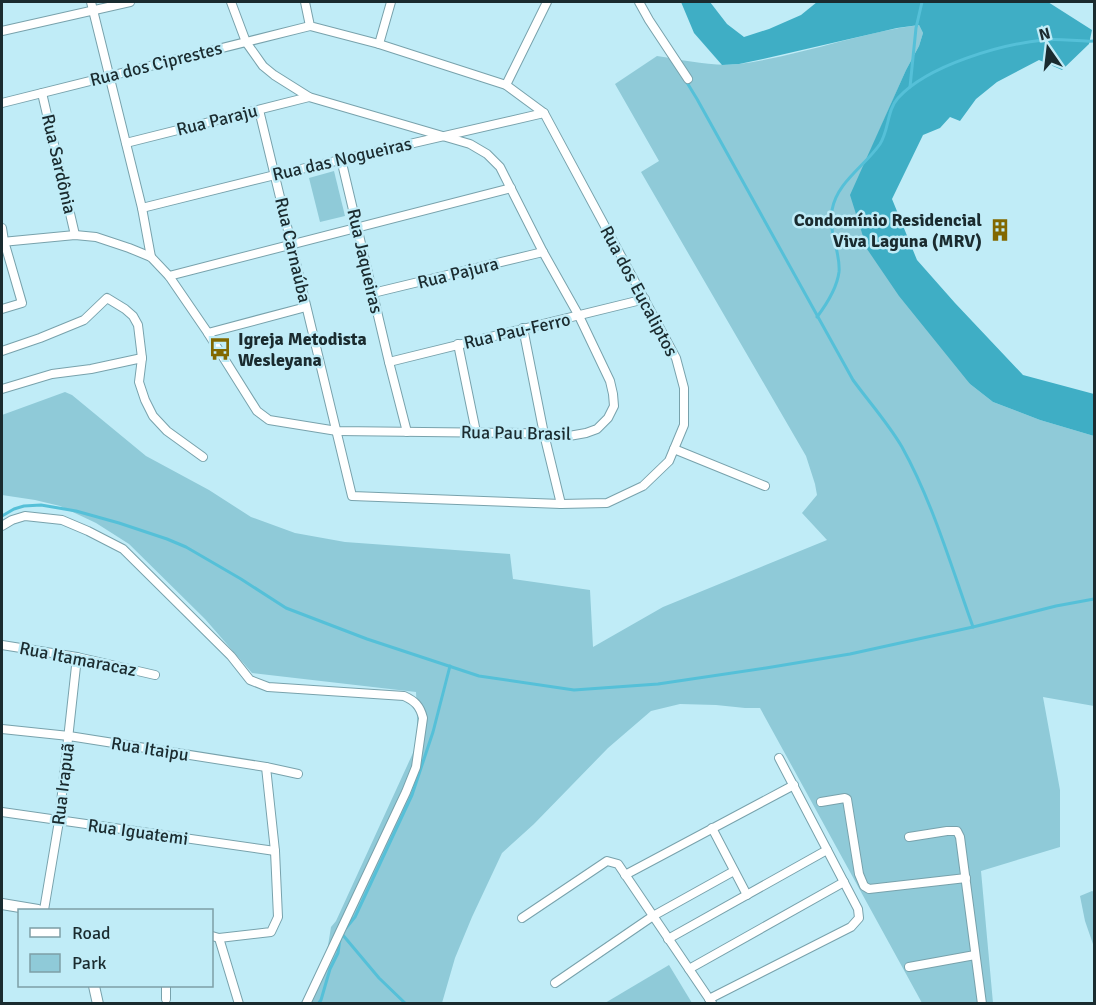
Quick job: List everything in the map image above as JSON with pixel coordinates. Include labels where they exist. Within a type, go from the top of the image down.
[{"type":"street","points":[[2,31],[92,6],[130,2]]},
{"type":"street","name":"Rua Pau Brasil","points":[[3,241],[75,235],[96,237],[151,257],[169,276],[257,411],[269,420],[336,431],[476,432],[569,436],[597,429],[609,418],[614,406],[614,394],[610,381],[579,316],[543,252],[500,167],[487,154],[470,144],[309,97],[263,66],[246,42],[231,2]]},
{"type":"street","points":[[305,2],[310,26]]},
{"type":"street","points":[[379,44],[391,2]]},
{"type":"street","points":[[506,86],[547,2]]},
{"type":"street","points":[[639,2],[688,79]]},
{"type":"street","points":[[92,6],[151,257]]},
{"type":"street","name":"Rua dos Ciprestes","points":[[2,103],[310,26]]},
{"type":"street","name":"Rua dos Eucaliptos","points":[[310,26],[379,44],[506,86],[544,113],[676,357],[684,388],[684,425],[669,460],[643,486],[607,503],[561,504],[352,496]]},
{"type":"street","name":"Rua Sardônia","points":[[42,93],[75,235]]},
{"type":"street","name":"Rua Paraju","points":[[126,143],[309,97]]},
{"type":"street","name":"Rua Carnaúba","points":[[259,110],[352,496]]},
{"type":"street","name":"Rua das Nogueiras","points":[[141,208],[341,159],[544,113]]},
{"type":"street","name":"Rua Jaqueiras","points":[[341,159],[388,362],[407,432]]},
{"type":"street","points":[[169,276],[511,188]]},
{"type":"street","points":[[2,228],[3,241],[22,303],[2,309]]},
{"type":"street","name":"Rua Pajura","points":[[372,293],[543,252]]},
{"type":"street","points":[[2,351],[84,320],[107,297],[133,316],[138,326],[142,358],[139,382],[153,416],[167,431],[203,457]]},
{"type":"street","name":"Rua Pau-Ferro","points":[[388,362],[645,299]]},
{"type":"street","points":[[208,333],[306,307]]},
{"type":"street","points":[[523,328],[544,434],[561,504]]},
{"type":"street","points":[[458,344],[476,432]]},
{"type":"street","points":[[2,389],[52,374],[108,366],[142,358]]},
{"type":"street","points":[[674,449],[765,486]]},
{"type":"street","points":[[2,526],[26,516],[62,520],[123,549],[231,656],[250,680],[268,687],[404,696],[411,699],[421,710],[423,718],[416,766],[406,792],[306,1004]]},
{"type":"street","name":"Rua Itamaracaz","points":[[2,645],[77,657],[155,675]]},
{"type":"street","name":"Rua Irapuã","points":[[44,909],[58,821],[77,657]]},
{"type":"street","name":"Rua Itaipu","points":[[2,729],[69,736],[298,774]]},
{"type":"street","points":[[522,918],[607,861],[618,864],[710,1001],[851,927],[859,918],[858,909],[779,758]]},
{"type":"street","points":[[239,1004],[215,937],[271,932],[278,917],[275,851],[266,767]]},
{"type":"street","points":[[625,875],[794,785]]},
{"type":"street","points":[[821,802],[847,799],[860,880],[868,889],[966,878]]},
{"type":"street","name":"Rua Iguatemi","points":[[2,812],[275,851]]},
{"type":"street","points":[[712,828],[747,895]]},
{"type":"street","points":[[909,837],[947,831],[957,831],[960,837],[982,1004]]},
{"type":"street","points":[[668,939],[828,850]]},
{"type":"street","points":[[555,982],[653,916],[734,871]]},
{"type":"street","points":[[689,969],[844,882]]},
{"type":"street","points":[[2,904],[32,909]]},
{"type":"street","points":[[909,967],[975,955]]},
{"type":"street","points":[[94,987],[98,1004]]},
{"type":"street","points":[[166,987],[166,999]]},
{"type":"green space","points":[[919,25],[923,33],[919,46],[906,70],[851,195],[970,384],[993,402],[1040,420],[1094,436],[1094,706],[1043,697],[1060,790],[1060,847],[981,871],[993,1003],[922,1003],[760,708],[680,704],[651,711],[608,748],[534,824],[502,853],[455,958],[442,1003],[308,1003],[326,958],[331,927],[336,921],[418,742],[416,692],[252,673],[205,619],[129,544],[96,523],[60,506],[2,495],[2,415],[65,392],[72,395],[146,456],[209,490],[251,517],[295,533],[345,542],[510,554],[513,579],[590,590],[593,647],[663,607],[827,540],[802,513],[817,495],[806,456],[641,172],[659,161],[615,84],[657,56],[708,64],[739,64]]},
{"type":"green space","points":[[334,171],[345,216],[320,222],[309,178]]},
{"type":"green space","points":[[1094,892],[1094,947],[1080,896]]},
{"type":"green space","points":[[669,965],[692,1003],[605,1003]]},
{"type":"shaded area","points":[[681,2],[710,2],[727,24],[744,37],[801,15],[817,2],[1048,2],[1092,30],[1089,44],[1062,70],[1039,60],[997,82],[976,99],[960,121],[950,117],[940,128],[923,135],[892,199],[917,260],[1023,375],[1094,394],[1094,436],[1040,420],[993,402],[970,384],[899,296],[867,249],[850,195],[919,46],[923,33],[919,25],[739,64],[722,65],[694,33]]},
{"type":"waterway","points":[[910,87],[916,28],[922,2]]},
{"type":"waterway","points":[[817,317],[834,290],[839,272],[831,218],[835,200],[845,183],[880,144],[892,108],[898,98],[911,86],[946,66],[987,51],[1044,40],[1094,41]]},
{"type":"waterway","points":[[686,81],[853,380],[902,447],[932,512],[973,627]]},
{"type":"waterway","points":[[2,516],[24,506],[41,505],[76,511],[119,523],[186,547],[286,608],[367,639],[479,676],[574,690],[658,684],[850,654],[1094,599]]},
{"type":"waterway","points":[[346,928],[355,917],[412,795],[433,732],[450,666]]},
{"type":"waterway","points":[[342,934],[379,978],[406,1004]]},
{"type":"waterway","points":[[318,1004],[338,953],[340,939]]},
{"type":"place","name":"Condomínio Residencial Viva Laguna (MRV)","points":[[1000,230]]},
{"type":"place","name":"Igreja Metodista Wesleyana","points":[[220,349]]}]
